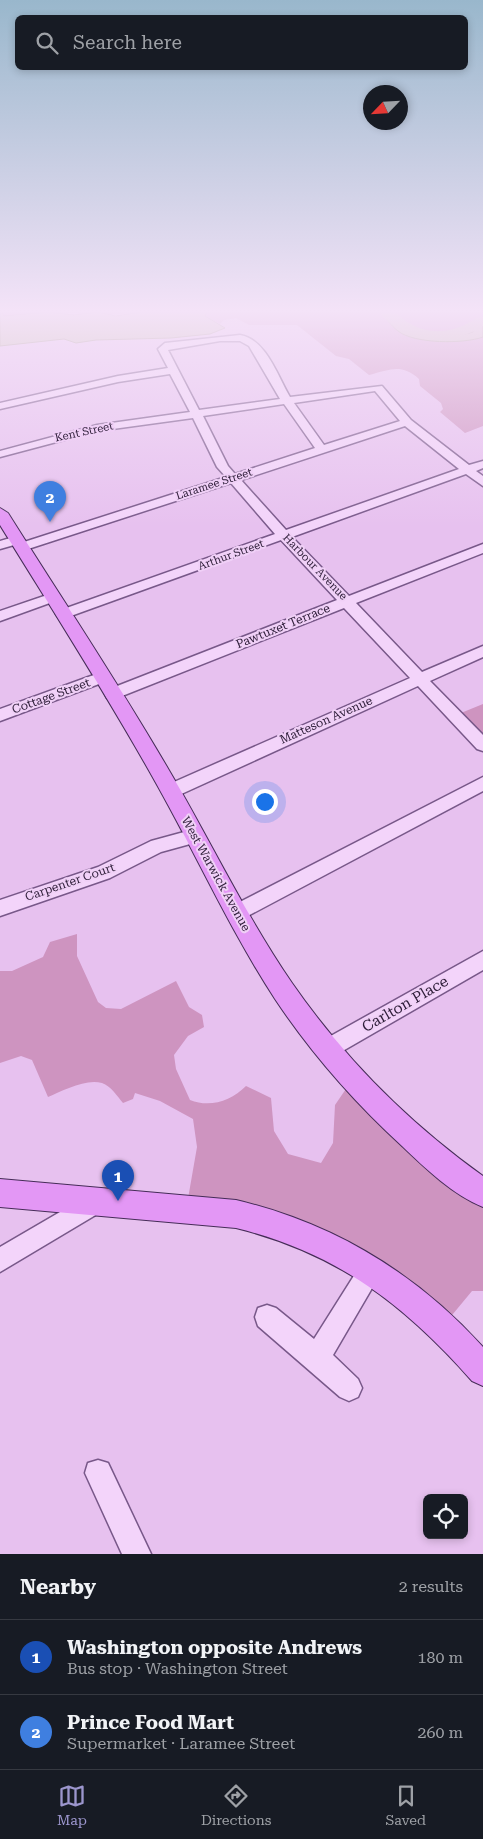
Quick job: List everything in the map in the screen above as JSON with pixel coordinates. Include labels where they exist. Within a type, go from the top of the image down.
[{"type":"main road","name":"West Warwick Avenue","points":[[0,512],[13,544],[58,606],[171,791],[236,913],[293,1006],[327,1049],[378,1106],[415,1141],[458,1176],[483,1193]]},
{"type":"main road","points":[[0,1194],[236,1214],[268,1220],[302,1232],[341,1251],[418,1305],[458,1340],[483,1370]]},
{"type":"street","points":[[0,406],[106,382]]},
{"type":"street","name":"Harbour Avenue","points":[[180,382],[216,456],[232,478],[284,536],[483,745]]},
{"type":"street","name":"Harbour Avenue","points":[[276,382],[287,401]]},
{"type":"street","name":"Kent Street","points":[[0,454],[97,428],[378,388],[407,422]]},
{"type":"street","points":[[287,401],[321,449]]},
{"type":"street","points":[[407,422],[483,482]]},
{"type":"street","name":"Laramee Street","points":[[13,544],[232,478],[407,422]]},
{"type":"street","name":"Arthur Street","points":[[0,616],[58,606],[284,536],[483,464]]},
{"type":"street","name":"Pawtuxet Terrace","points":[[107,686],[275,631],[346,600],[483,548]]},
{"type":"street","name":"Matteson Avenue","points":[[171,791],[483,651]]},
{"type":"street","name":"Cottage Street","points":[[0,715],[107,686]]},
{"type":"street","points":[[236,913],[483,783]]},
{"type":"street","name":"Carpenter Court","points":[[0,908],[104,873],[157,846],[195,836]]},
{"type":"street","name":"Carlton Place","points":[[327,1049],[483,960]]},
{"type":"street","points":[[0,1260],[98,1201]]},
{"type":"street","points":[[317,1358],[370,1270]]},
{"type":"street","points":[[267,1317],[317,1358],[349,1388]]},
{"type":"street","points":[[98,1473],[136,1554]]},
{"type":"shaded area","points":[[419,382],[483,382],[483,426],[465,433],[440,412],[443,409],[441,403],[420,386]]},
{"type":"shaded area","points":[[483,704],[483,746],[456,715]]},
{"type":"shaded area","points":[[77,934],[77,956],[98,1002],[106,1008],[121,1009],[176,981],[189,1007],[202,1015],[204,1027],[188,1036],[174,1055],[176,1069],[190,1100],[205,1103],[220,1102],[234,1096],[246,1086],[271,1098],[274,1131],[288,1154],[321,1163],[333,1143],[335,1105],[352,1080],[483,1194],[483,1291],[472,1291],[443,1326],[340,1251],[186,1210],[197,1147],[193,1119],[160,1101],[135,1093],[133,1099],[123,1103],[108,1086],[96,1082],[74,1086],[48,1097],[32,1060],[21,1056],[0,1063],[0,971],[12,971],[43,957],[50,942]]},
{"type":"place","name":"Prince Food Mart","points":[[50,522]]},
{"type":"place","name":"Washington opposite Andrews","points":[[118,1201]]}]
